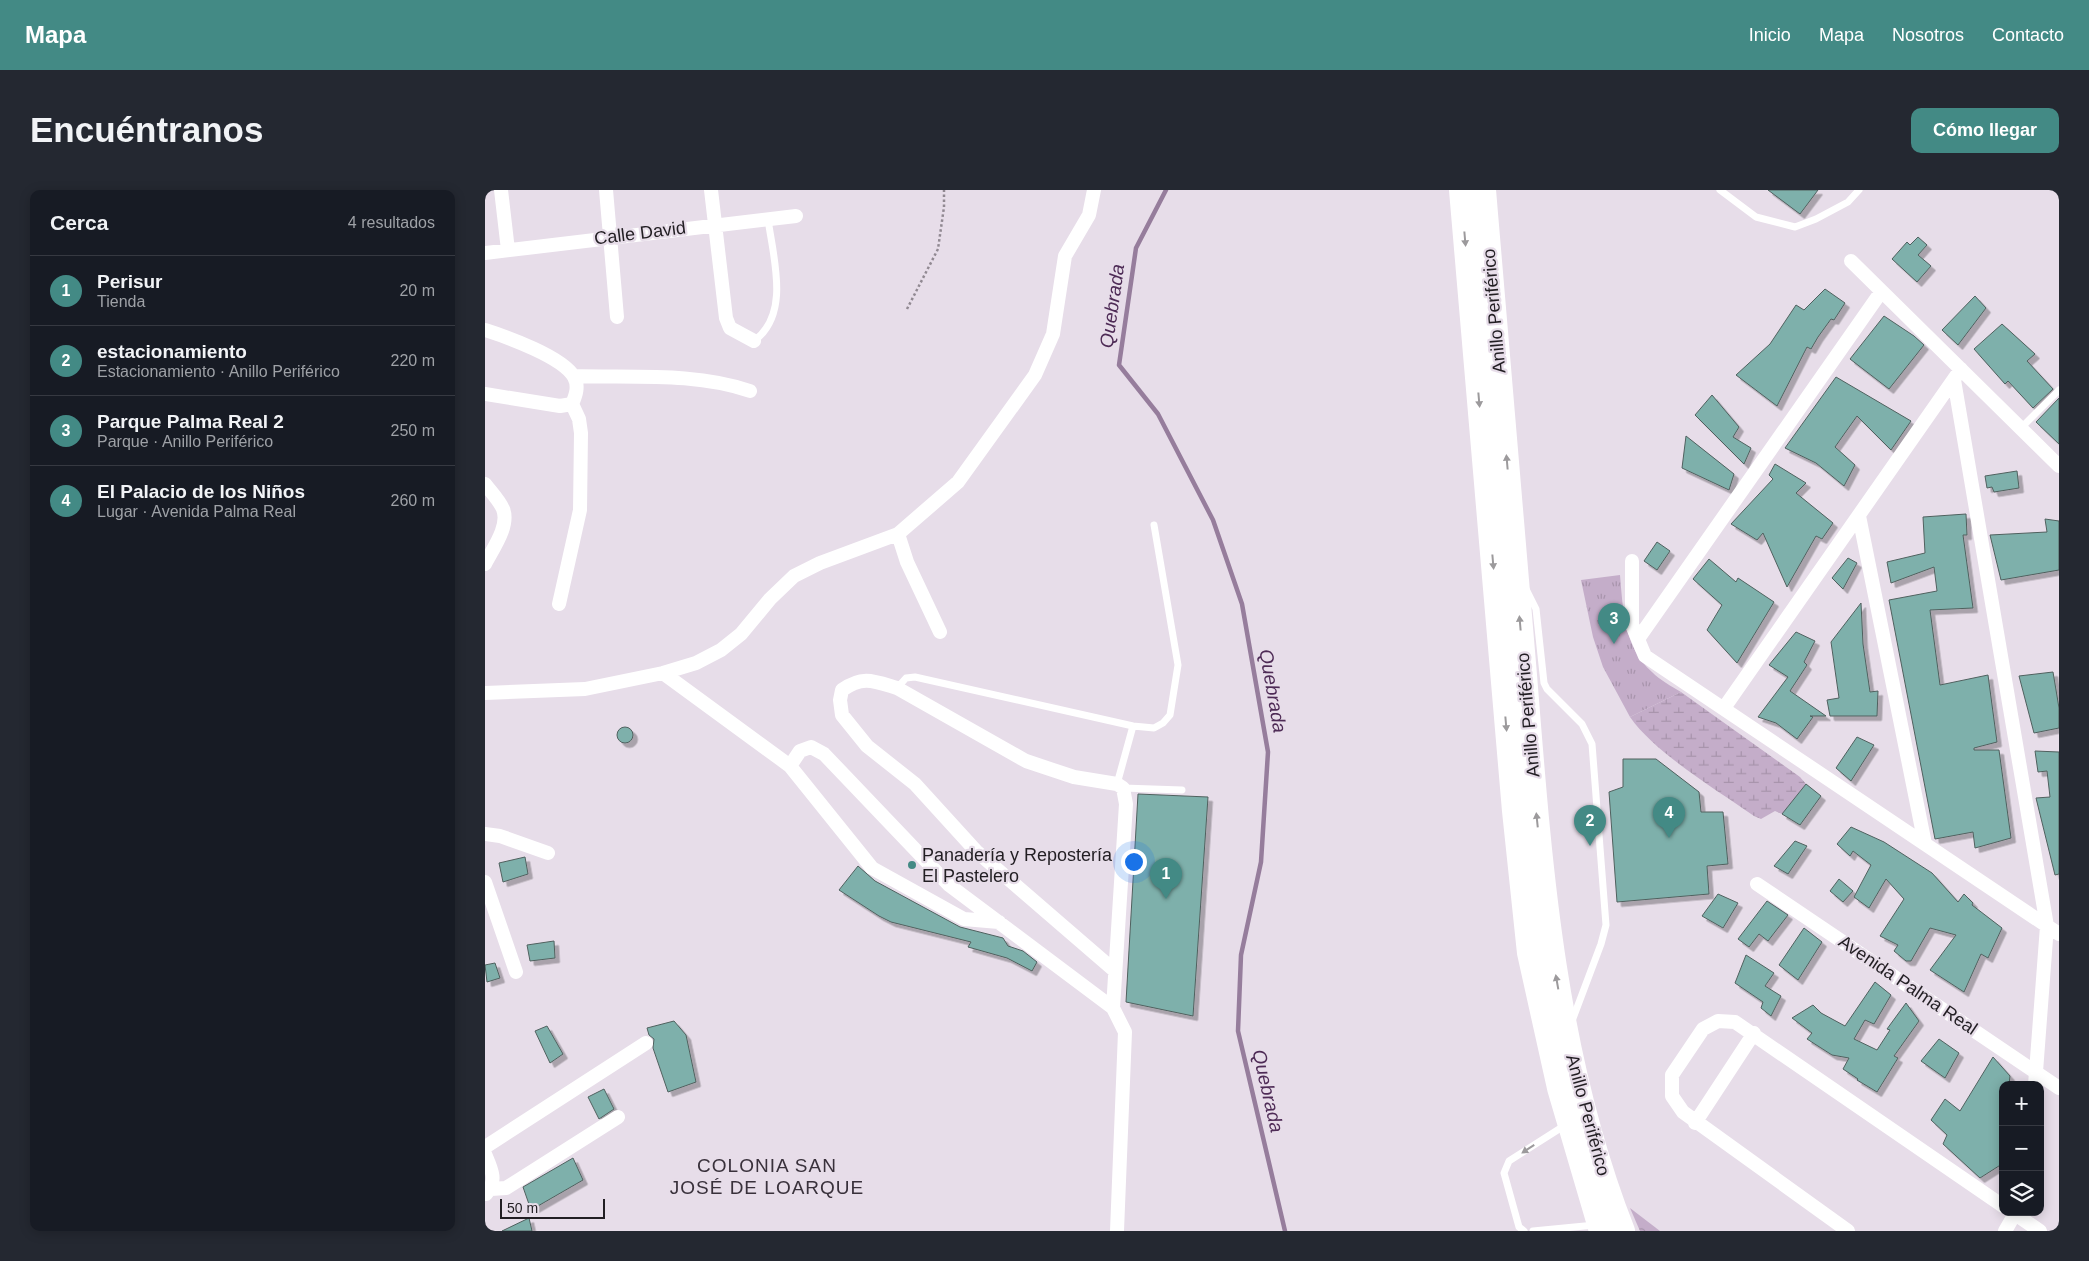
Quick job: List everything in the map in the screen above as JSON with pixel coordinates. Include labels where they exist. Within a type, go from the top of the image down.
[{"type":"highway","name":"Anillo Periférico","points":[[1461,190],[1514,811],[1529,953],[1559,1088],[1600,1228]]},
{"type":"highway","name":"Anillo Periférico","points":[[1484,190],[1549,941],[1566,1036],[1587,1120],[1623,1231]]},
{"type":"street","points":[[501,190],[508,250]]},
{"type":"street","points":[[606,190],[617,317]]},
{"type":"street","points":[[711,190],[729,328],[754,341]]},
{"type":"street","points":[[485,692],[585,689],[663,673],[696,663],[721,650],[741,634],[770,599],[794,576],[819,563],[898,534],[958,482],[1035,374],[1053,334],[1065,256],[1089,215],[1093,190]]},
{"type":"street","name":"Calle David","points":[[485,252],[796,216]]},
{"type":"street","points":[[1851,261],[1958,374],[2021,428],[2059,466]]},
{"type":"street","points":[[1638,639],[1881,292]]},
{"type":"street","points":[[485,330],[538,350],[574,376],[689,379],[732,384],[750,391]]},
{"type":"street","points":[[1724,708],[1958,374]]},
{"type":"street","points":[[1958,374],[2053,930],[2036,1078]]},
{"type":"street","points":[[559,604],[580,510],[581,433],[579,419],[572,404],[577,387],[574,376]]},
{"type":"street","points":[[485,394],[560,406],[572,404]]},
{"type":"street","points":[[485,484],[503,509],[505,517],[503,527],[485,564]]},
{"type":"street","points":[[1859,516],[1925,844]]},
{"type":"street","points":[[898,534],[907,562],[940,632]]},
{"type":"street","points":[[1632,562],[1632,625],[1645,656],[2053,930]]},
{"type":"street","points":[[663,673],[789,766],[872,868],[964,919],[999,922]]},
{"type":"street","points":[[1113,1008],[1126,804],[1120,786],[1074,777],[1026,761],[897,688],[875,681],[855,681],[842,690],[840,700],[842,715],[867,746],[915,784],[976,851],[1115,971]]},
{"type":"street","points":[[789,766],[800,751],[811,747],[825,754],[922,860],[949,885],[1113,1008],[1125,1032],[1117,1231]]},
{"type":"street","points":[[485,834],[500,836],[548,853]]},
{"type":"street","points":[[485,882],[517,972]]},
{"type":"street","name":"Avenida Palma Real","points":[[1757,884],[2036,1078],[2059,1088]]},
{"type":"street","points":[[1849,1231],[1695,1123],[1683,1112],[1672,1096],[1672,1075],[1703,1029],[1718,1021],[1735,1022],[1754,1033],[1999,1203]]},
{"type":"street","points":[[1695,1123],[1754,1033]]},
{"type":"street","points":[[485,1147],[646,1043]]},
{"type":"street","points":[[488,1192],[505,1188],[618,1117]]},
{"type":"street","points":[[485,1154],[493,1176],[488,1192]]},
{"type":"street","points":[[2005,1231],[2013,1216]]},
{"type":"street","points":[[2019,1216],[2039,1231]]},
{"type":"lane","points":[[1720,190],[1756,217],[1795,227],[1841,206],[1859,190]]},
{"type":"lane","points":[[754,341],[765,331],[776,304],[777,280],[768,219]]},
{"type":"lane","points":[[2021,428],[2059,390]]},
{"type":"lane","points":[[897,688],[906,678],[915,677],[1133,726],[1154,728],[1163,723],[1170,715],[1178,665],[1153,524]]},
{"type":"lane","points":[[1517,577],[1526,588],[1536,609],[1544,683],[1547,689],[1582,724],[1592,744],[1606,925],[1601,944],[1566,1036]]},
{"type":"lane","points":[[1133,726],[1120,786],[1182,790]]},
{"type":"lane","points":[[1524,1231],[1519,1227],[1503,1173],[1505,1166],[1509,1161],[1569,1122]]},
{"type":"lane","points":[[1533,1231],[1600,1228]]},
{"type":"path","points":[[907,309],[938,249],[944,208],[944,190]]},
{"type":"green space","points":[[1620,575],[1624,614],[1630,640],[1636,652],[1655,675],[1681,692],[1630,717],[1603,667],[1593,637],[1581,580]]},
{"type":"green space","points":[[1681,692],[1800,777],[1806,784],[1782,814],[1775,811],[1761,819],[1754,816],[1670,757],[1641,731],[1630,717]]},
{"type":"green space","points":[[1630,1208],[1660,1231],[1640,1231]]},
{"type":"building","points":[[1768,190],[1818,190],[1800,214]]},
{"type":"building","points":[[1918,237],[1927,245],[1918,255],[1931,266],[1917,282],[1892,259],[1907,242],[1910,245]]},
{"type":"building","points":[[1825,289],[1845,303],[1834,320],[1831,319],[1811,349],[1807,347],[1777,406],[1736,375],[1770,344],[1796,305],[1804,310]]},
{"type":"building","points":[[1975,296],[1986,308],[1958,345],[1942,330]]},
{"type":"building","points":[[1884,316],[1924,345],[1889,389],[1850,359]]},
{"type":"building","points":[[2002,324],[2035,354],[2027,361],[2053,389],[2033,408],[2008,381],[2005,384],[1974,349]]},
{"type":"building","points":[[1836,377],[1911,421],[1891,450],[1857,416],[1835,447],[1855,465],[1844,486],[1816,463],[1785,448]]},
{"type":"building","points":[[1712,395],[1739,427],[1733,437],[1751,448],[1744,464],[1695,415]]},
{"type":"building","points":[[2059,398],[2059,444],[2036,422]]},
{"type":"building","points":[[1686,436],[1734,474],[1729,490],[1682,468]]},
{"type":"building","points":[[1775,464],[1806,483],[1796,493],[1833,523],[1822,539],[1816,536],[1787,587],[1763,533],[1757,540],[1731,524],[1773,479],[1769,475]]},
{"type":"building","points":[[2017,471],[2019,488],[1994,492],[1992,487],[1987,488],[1985,476]]},
{"type":"building","points":[[1966,514],[1967,535],[1963,535],[1973,608],[1930,610],[1940,685],[1988,675],[1997,742],[1974,748],[1974,750],[1999,750],[2011,838],[1975,848],[1973,832],[1935,839],[1889,600],[1937,591],[1934,567],[1891,583],[1887,562],[1925,553],[1923,517]]},
{"type":"building","points":[[2045,519],[2059,521],[2059,570],[2001,580],[1990,535],[2047,532]]},
{"type":"building","points":[[1657,542],[1670,551],[1657,570],[1644,561]]},
{"type":"building","points":[[1848,558],[1857,563],[1843,589],[1832,578]]},
{"type":"building","points":[[1709,559],[1736,582],[1738,578],[1774,602],[1737,663],[1707,630],[1722,605],[1693,579]]},
{"type":"building","points":[[1861,603],[1863,644],[1870,692],[1878,691],[1877,716],[1830,716],[1827,700],[1839,698],[1831,642]]},
{"type":"building","points":[[1796,632],[1815,641],[1804,662],[1807,665],[1790,691],[1826,716],[1810,716],[1813,717],[1797,739],[1776,723],[1758,717],[1788,677],[1769,665]]},
{"type":"building","points":[[2053,672],[2059,708],[2059,728],[2034,733],[2019,676]]},
{"type":"building","points":[[622,727],[628,727],[633,732],[631,741],[622,743],[617,738],[617,732]]},
{"type":"building","points":[[1857,737],[1874,745],[1851,781],[1836,768]]},
{"type":"building","points":[[2035,751],[2059,752],[2059,874],[2055,875],[2036,798],[2050,797],[2047,771],[2038,772]]},
{"type":"building","points":[[1623,759],[1656,759],[1699,792],[1701,812],[1723,812],[1728,864],[1707,866],[1709,894],[1617,902],[1609,792],[1623,787]]},
{"type":"building","points":[[1806,784],[1821,796],[1800,825],[1782,814]]},
{"type":"building","points":[[1138,794],[1208,797],[1193,1016],[1126,1002]]},
{"type":"building","points":[[1851,827],[1884,842],[1932,873],[1958,902],[1964,894],[1973,903],[1972,905],[2002,928],[1988,958],[1981,954],[1964,992],[1930,970],[1956,935],[1930,928],[1911,961],[1906,961],[1894,951],[1898,945],[1880,936],[1904,899],[1886,879],[1869,908],[1854,897],[1871,865],[1853,851],[1850,856],[1837,844]]},
{"type":"building","points":[[1795,841],[1807,846],[1788,874],[1774,866]]},
{"type":"building","points":[[525,857],[528,874],[503,882],[499,863]]},
{"type":"building","points":[[858,866],[875,881],[960,927],[1003,938],[1008,946],[1023,951],[1037,962],[1032,971],[1007,958],[968,947],[971,942],[891,922],[879,916],[839,890]]},
{"type":"building","points":[[1839,879],[1853,891],[1843,902],[1830,891]]},
{"type":"building","points":[[1718,894],[1738,903],[1723,928],[1702,916]]},
{"type":"building","points":[[1767,901],[1788,915],[1768,941],[1759,934],[1749,947],[1738,939]]},
{"type":"building","points":[[1804,928],[1822,942],[1798,980],[1779,965]]},
{"type":"building","points":[[554,941],[555,958],[530,961],[527,945]]},
{"type":"building","points":[[1746,955],[1774,973],[1765,986],[1781,996],[1771,1016],[1761,1008],[1763,1002],[1735,983]]},
{"type":"building","points":[[495,963],[500,978],[487,982],[485,965]]},
{"type":"building","points":[[1875,982],[1891,995],[1874,1024],[1865,1020],[1854,1039],[1877,1050],[1890,1030],[1887,1029],[1906,1003],[1919,1021],[1894,1056],[1898,1058],[1877,1092],[1843,1069],[1849,1058],[1832,1055],[1807,1039],[1812,1033],[1792,1018],[1813,1005],[1821,1013],[1845,1026]]},
{"type":"building","points":[[674,1021],[686,1035],[696,1082],[668,1092],[653,1048],[654,1039],[649,1035],[647,1028]]},
{"type":"building","points":[[547,1026],[563,1054],[550,1063],[535,1031]]},
{"type":"building","points":[[1939,1039],[1959,1053],[1945,1078],[1921,1061]]},
{"type":"building","points":[[1993,1057],[2010,1076],[2009,1081],[1999,1081],[1999,1166],[1980,1178],[1943,1144],[1947,1135],[1931,1120],[1945,1099],[1960,1111]]},
{"type":"building","points":[[604,1089],[614,1109],[599,1119],[588,1097]]},
{"type":"building","points":[[573,1158],[583,1180],[531,1210],[523,1187]]},
{"type":"building","points":[[529,1218],[532,1231],[502,1231]]},
{"type":"waterway","name":"Quebrada","points":[[1166,190],[1136,248],[1119,365],[1158,414],[1213,520],[1242,604],[1268,752],[1261,862],[1241,955],[1238,1031],[1285,1231]]},
{"type":"place","name":"Parque Palma Real 2","points":[[1614,644]]},
{"type":"place","name":"El Palacio de los Niños","points":[[1669,838]]},
{"type":"place","name":"estacionamiento","points":[[1590,846]]},
{"type":"place","name":"Panadería y Repostería El Pastelero","points":[[912,865]]},
{"type":"place","name":"Perisur","points":[[1166,899]]},
{"type":"district","name":"COLONIA SAN JOSÉ DE LOARQUE","points":[[767,1176]]}]
